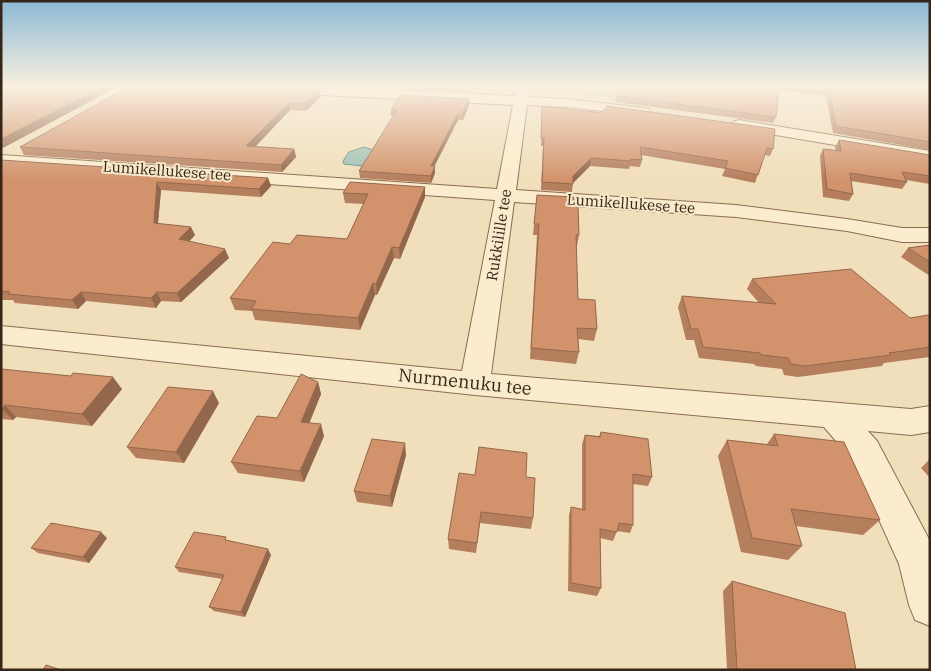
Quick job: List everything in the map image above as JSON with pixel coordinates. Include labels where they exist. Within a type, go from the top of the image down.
[{"type":"street","name":"Rukkilille tee","points":[[475,384],[518,117]]},
{"type":"street","points":[[725,123],[930,156]]},
{"type":"street","points":[[1,159],[26,144]]},
{"type":"street","name":"Lumikellukese tee","points":[[1,159],[736,211],[847,225],[902,235],[930,235]]},
{"type":"street","name":"Nurmenuku tee","points":[[1,335],[475,384],[911,422],[930,419]]},
{"type":"street","points":[[834,416],[865,451],[919,562],[930,606]]},
{"type":"water","points":[[364,147],[374,150],[375,153],[362,166],[344,164],[343,161],[349,152]]},
{"type":"building","points":[[1,117],[43,117],[1,139]]},
{"type":"building","points":[[74,117],[275,117],[246,146],[294,149],[281,165],[20,147]]},
{"type":"building","points":[[392,117],[456,117],[431,166],[435,166],[431,176],[359,171]]},
{"type":"building","points":[[542,117],[690,117],[775,129],[773,149],[767,148],[758,175],[725,168],[728,161],[640,147],[642,160],[591,158],[573,176],[573,184],[542,182],[544,138],[541,138]]},
{"type":"building","points":[[834,117],[930,117],[930,142],[836,126]]},
{"type":"building","points":[[839,140],[930,155],[930,176],[902,172],[907,182],[850,173],[853,194],[827,189],[823,149],[841,151]]},
{"type":"building","points":[[1,160],[268,178],[259,189],[157,182],[154,223],[191,227],[179,239],[225,249],[177,293],[157,292],[151,298],[81,292],[72,300],[8,294],[10,292],[1,291]]},
{"type":"building","points":[[350,182],[425,187],[399,248],[392,247],[376,284],[373,283],[358,318],[251,309],[256,301],[230,298],[273,242],[290,244],[297,235],[347,239],[368,194],[343,193]]},
{"type":"building","points":[[537,195],[574,197],[574,204],[578,205],[579,235],[576,235],[578,299],[595,300],[597,329],[577,328],[579,352],[531,348],[539,224],[534,224]]},
{"type":"building","points":[[930,245],[930,262],[908,248]]},
{"type":"building","points":[[851,269],[910,318],[930,316],[930,347],[889,353],[891,355],[805,366],[791,364],[788,358],[703,347],[698,329],[691,329],[682,296],[776,304],[752,279]]},
{"type":"building","points":[[1,369],[71,376],[73,373],[113,377],[82,414],[5,405],[2,409]]},
{"type":"building","points":[[301,374],[318,382],[301,422],[321,424],[300,471],[231,462],[257,416],[277,418]]},
{"type":"building","points":[[168,387],[213,391],[176,452],[127,447]]},
{"type":"building","points":[[601,432],[648,439],[652,477],[633,474],[633,525],[619,523],[617,532],[600,529],[601,588],[571,583],[571,507],[585,510],[585,435],[600,437]]},
{"type":"building","points":[[774,434],[844,442],[880,520],[791,509],[802,546],[752,538],[727,440],[778,446]]},
{"type":"building","points":[[372,439],[405,443],[390,496],[354,491]]},
{"type":"building","points":[[479,447],[527,453],[526,477],[535,478],[533,518],[481,512],[477,543],[448,539],[459,473],[475,475]]},
{"type":"building","points":[[51,523],[101,532],[83,557],[31,548]]},
{"type":"building","points":[[194,532],[226,537],[225,540],[268,549],[241,612],[209,607],[224,575],[175,567]]},
{"type":"building","points":[[732,581],[845,613],[856,670],[737,670]]},
{"type":"building","points":[[46,665],[61,670],[43,670]]}]
